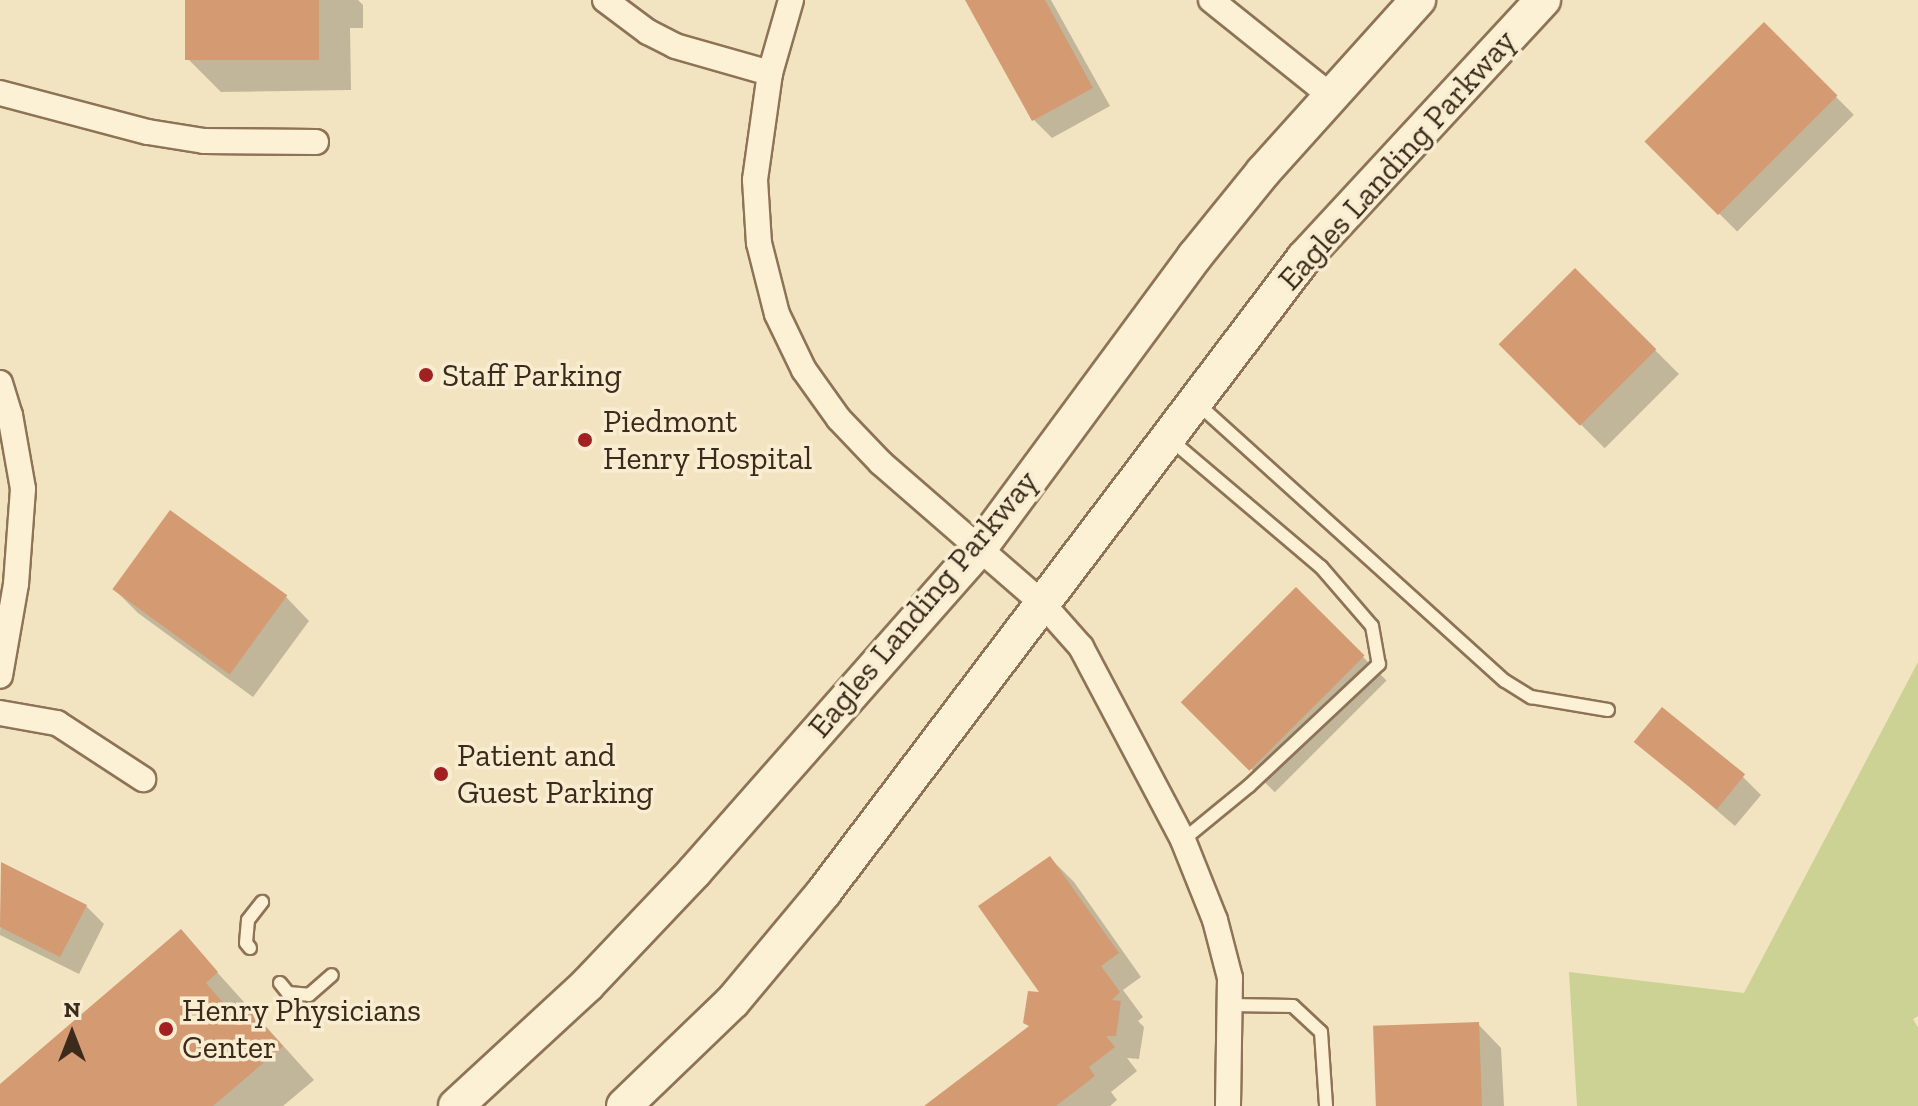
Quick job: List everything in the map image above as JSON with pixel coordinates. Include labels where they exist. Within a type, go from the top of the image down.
[{"type":"main road","name":"Eagles Landing Parkway","points":[[456,1106],[587,985],[695,871],[979,549],[1195,256],[1263,172],[1418,0]]},
{"type":"main road","name":"Eagles Landing Parkway","points":[[624,1106],[733,1001],[824,892],[1304,258],[1543,0]]},
{"type":"street","points":[[605,0],[648,32],[675,46],[770,73]]},
{"type":"street","points":[[791,0],[770,73],[757,149],[755,212],[777,314],[804,370],[839,419],[881,463],[1042,603],[1081,647],[1183,840],[1215,920],[1230,978],[1228,1106]]},
{"type":"street","points":[[1211,0],[1332,97]]},
{"type":"street","points":[[0,93],[148,132],[204,141],[316,142]]},
{"type":"street","points":[[0,383],[10,415],[23,489],[16,584],[0,676]]},
{"type":"street","points":[[0,713],[57,723],[143,779]]},
{"type":"lane","points":[[1195,401],[1505,681],[1531,697],[1608,710]]},
{"type":"lane","points":[[1168,438],[1321,567],[1372,626],[1379,664],[1249,786],[1183,840]]},
{"type":"lane","points":[[250,948],[246,943],[248,920],[262,902]]},
{"type":"lane","points":[[280,983],[288,993],[309,995],[332,975]]},
{"type":"lane","points":[[1230,1005],[1293,1006],[1321,1032],[1326,1106]]},
{"type":"green space","points":[[1918,662],[1918,1016],[1913,1019],[1918,1028],[1918,1106],[1577,1106],[1569,972],[1744,993]]},
{"type":"building","points":[[185,0],[319,0],[319,60],[185,60]]},
{"type":"building","points":[[965,0],[1045,0],[1093,88],[1032,121]]},
{"type":"building","points":[[1764,22],[1838,96],[1718,215],[1644,142]]},
{"type":"building","points":[[1575,268],[1656,349],[1580,426],[1499,344]]},
{"type":"building","points":[[170,510],[287,595],[230,675],[112,589]]},
{"type":"building","points":[[1296,587],[1365,656],[1249,771],[1181,702]]},
{"type":"building","points":[[1662,707],[1745,774],[1717,809],[1634,742]]},
{"type":"building","points":[[1050,856],[1119,953],[1101,966],[1120,992],[1112,1000],[1121,1001],[1116,1036],[1106,1036],[1115,1047],[1089,1067],[1095,1076],[1056,1106],[924,1106],[1029,1026],[1023,1023],[1028,991],[1039,992],[978,906]]},
{"type":"building","points":[[1,862],[87,905],[60,957],[0,927]]},
{"type":"building","name":"Henry Physicians Center","points":[[181,929],[218,972],[206,983],[231,1012],[243,1002],[283,1046],[213,1106],[0,1106],[0,1084]]},
{"type":"building","points":[[1479,1022],[1482,1106],[1376,1106],[1373,1026]]},
{"type":"place","name":"Staff Parking","points":[[426,375]]},
{"type":"place","name":"Piedmont Henry Hospital","points":[[585,440]]},
{"type":"place","name":"Patient and Guest Parking","points":[[441,774]]},
{"type":"place","name":"Henry Physicians Center","points":[[166,1029]]}]
